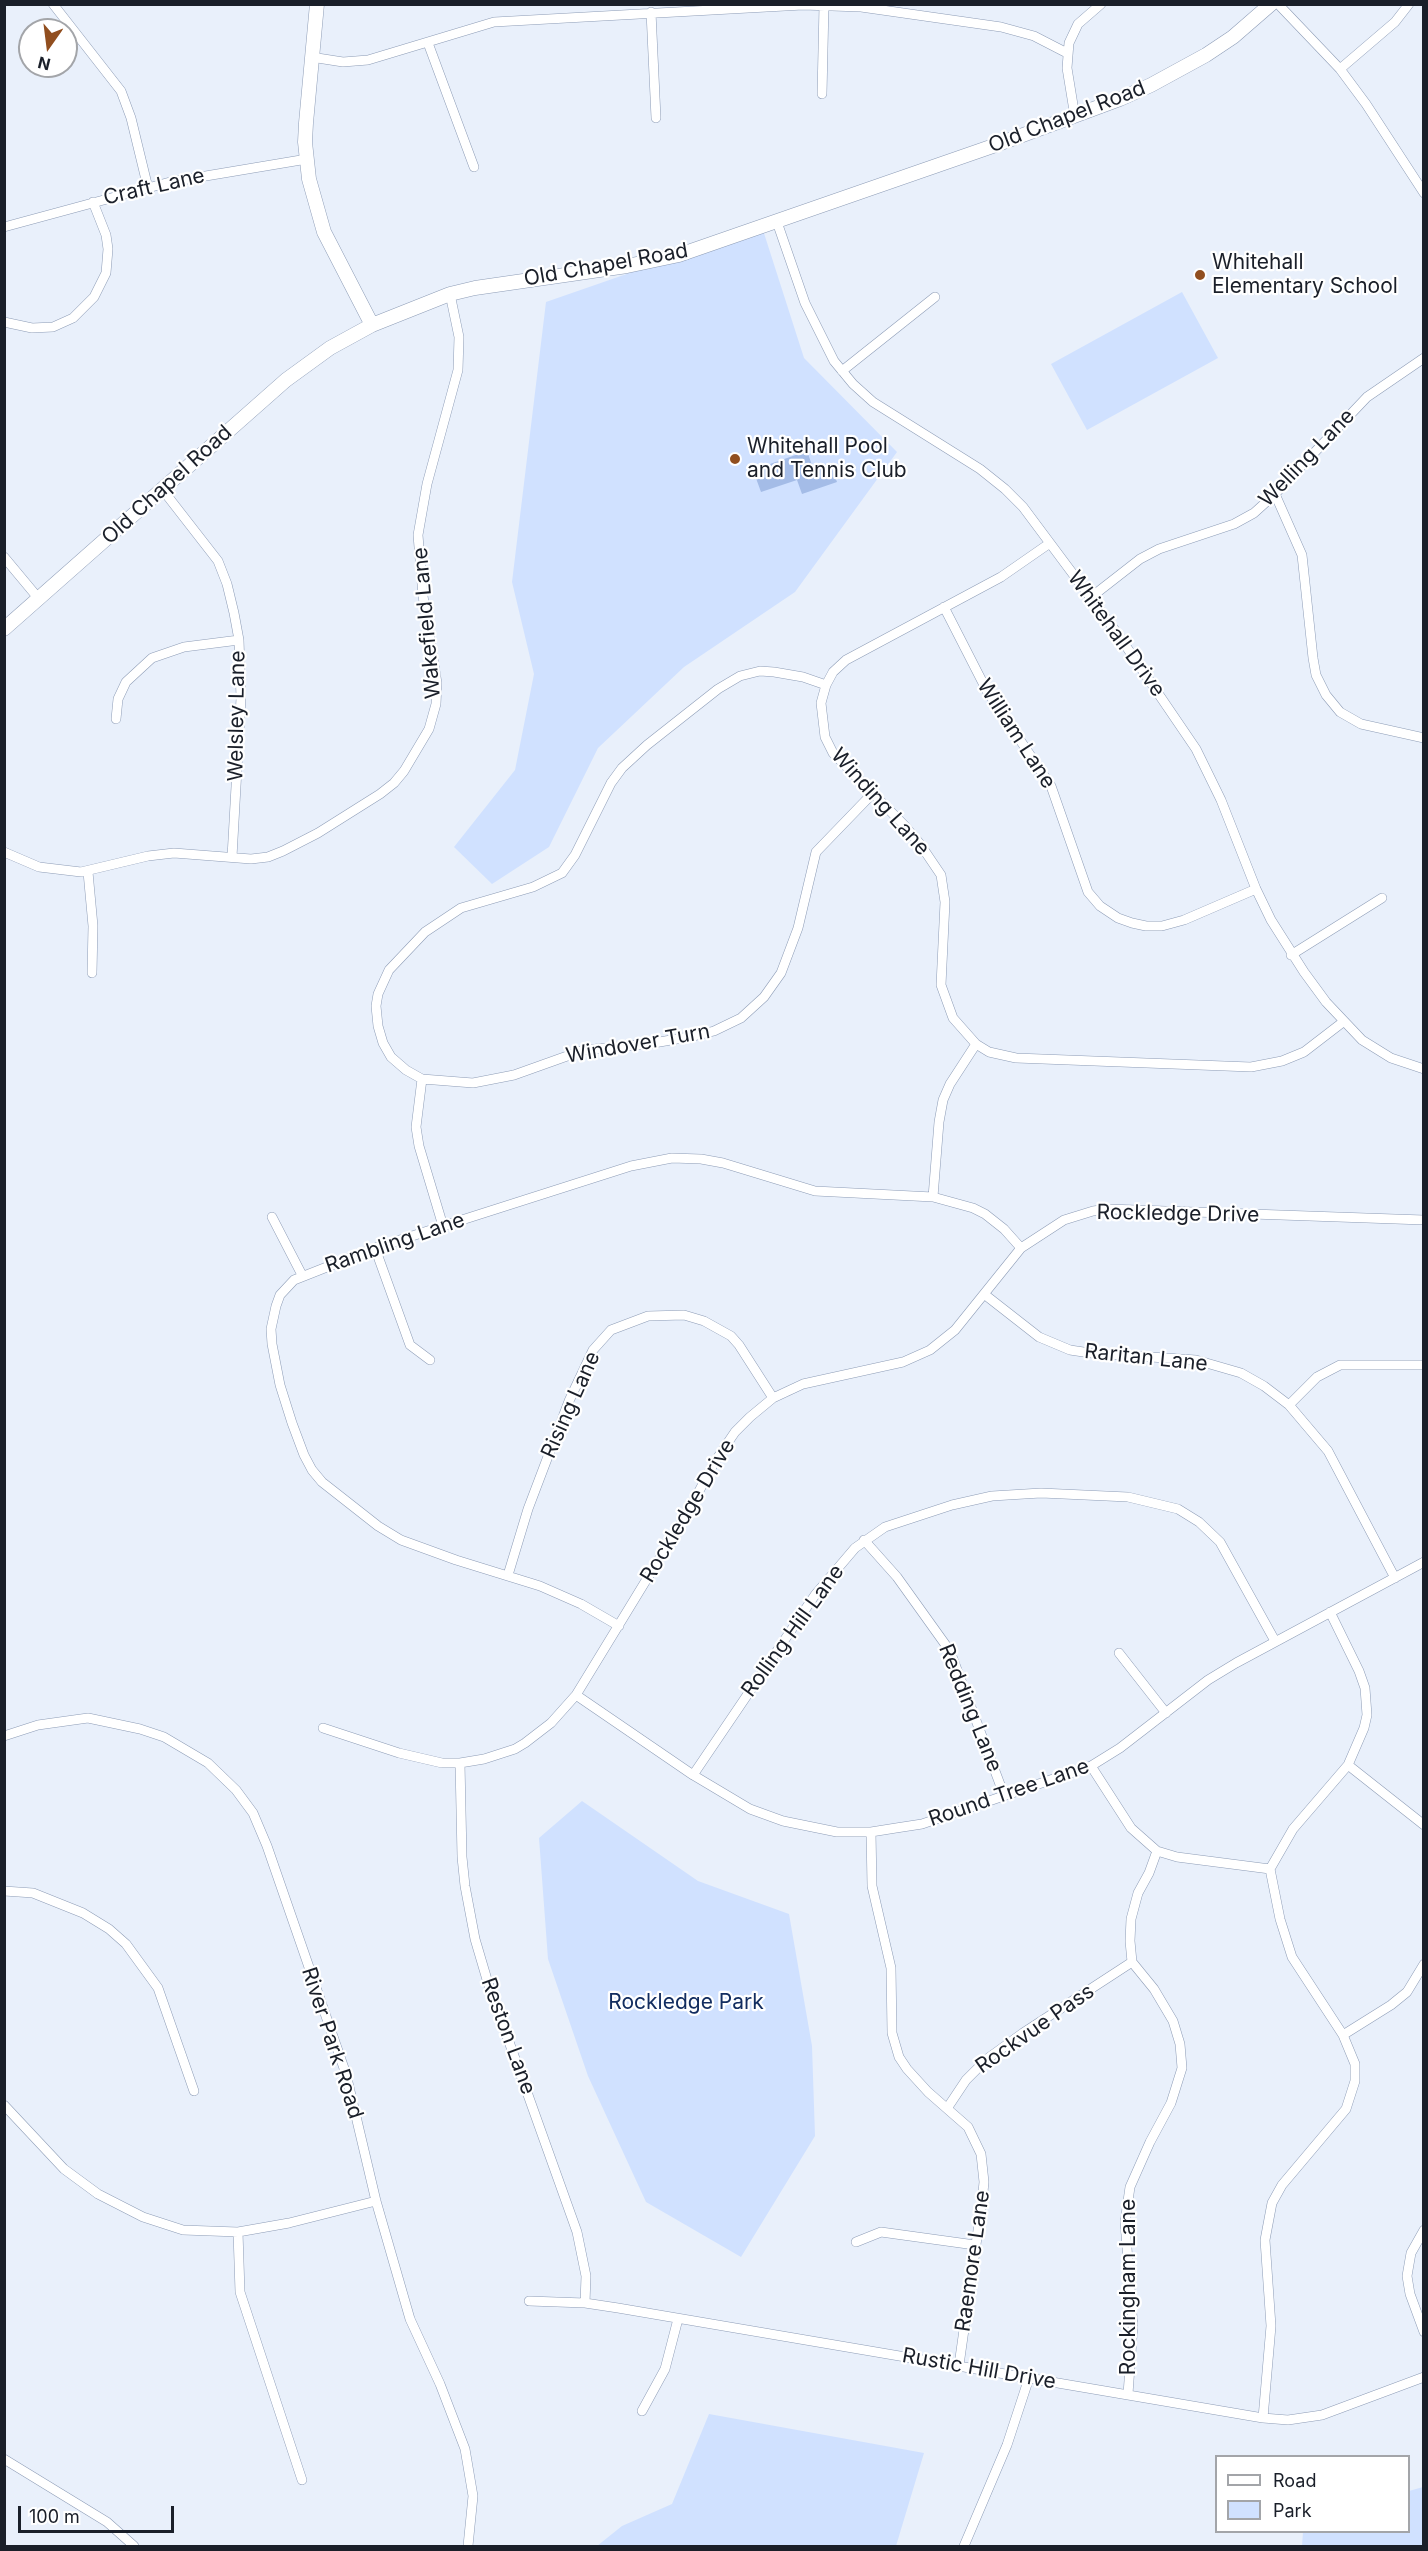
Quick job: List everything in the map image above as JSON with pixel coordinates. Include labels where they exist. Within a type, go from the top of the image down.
[{"type":"street","points":[[53,4],[121,91],[131,118],[148,188]]},
{"type":"street","points":[[317,4],[306,123],[307,159],[313,197],[324,232],[372,325]]},
{"type":"street","points":[[1075,117],[1066,68],[1067,53],[1071,36],[1078,24],[1101,4]]},
{"type":"street","name":"Old Chapel Road","points":[[4,629],[286,380],[330,348],[372,325],[450,294],[495,284],[655,261],[690,252],[1075,117],[1120,99],[1182,69],[1233,37],[1271,4]]},
{"type":"street","points":[[1278,4],[1340,69],[1366,104],[1424,193]]},
{"type":"street","points":[[1340,69],[1383,33],[1409,4]]},
{"type":"street","points":[[311,57],[333,61],[368,60],[494,22],[651,12],[824,5],[861,7],[1001,27],[1034,36],[1067,53]]},
{"type":"street","points":[[822,94],[824,5]]},
{"type":"street","points":[[651,12],[656,118]]},
{"type":"street","points":[[428,43],[474,167]]},
{"type":"street","name":"Craft Lane","points":[[4,227],[196,177],[307,159]]},
{"type":"street","points":[[4,322],[32,328],[53,327],[73,318],[94,297],[106,273],[108,249],[106,235],[93,202]]},
{"type":"street","name":"Whitehall Drive","points":[[777,222],[810,314],[826,350],[842,371],[873,402],[994,480],[1018,502],[1090,598],[1196,748],[1217,791],[1256,889],[1292,955],[1343,1022],[1362,1040],[1402,1063],[1424,1069]]},
{"type":"street","name":"Wakefield Lane","points":[[4,852],[39,867],[60,871],[88,872],[148,856],[174,853],[251,859],[268,857],[284,852],[380,794],[404,771],[434,717],[437,683],[423,596],[418,535],[427,484],[458,370],[459,337],[450,294]]},
{"type":"street","points":[[842,371],[935,297]]},
{"type":"street","name":"Welling Lane","points":[[1090,598],[1140,559],[1159,549],[1244,519],[1275,494],[1335,428],[1367,397],[1424,358]]},
{"type":"street","name":"Welsley Lane","points":[[162,489],[218,561],[227,584],[239,640],[242,698],[232,857]]},
{"type":"street","points":[[1275,494],[1302,555],[1313,658],[1316,675],[1326,695],[1340,712],[1361,724],[1424,738]]},
{"type":"street","name":"Winding Lane","points":[[1050,543],[1001,577],[846,660],[833,672],[826,685],[821,703],[822,722],[828,744],[838,761],[920,844],[941,876],[945,902],[941,986],[952,1018],[976,1044],[997,1054],[1023,1059],[1251,1067],[1282,1062],[1304,1052],[1343,1022]]},
{"type":"street","points":[[4,556],[39,599]]},
{"type":"street","name":"William Lane","points":[[944,607],[987,691],[1051,786],[1088,892],[1100,906],[1118,918],[1132,923],[1162,926],[1184,920],[1256,889]]},
{"type":"street","points":[[116,718],[118,699],[126,682],[152,658],[184,647],[239,640]]},
{"type":"street","name":"Windover Turn","points":[[826,685],[802,677],[760,671],[740,676],[646,745],[622,768],[611,783],[575,855],[562,873],[533,887],[460,908],[437,922],[410,946],[384,977],[378,994],[377,1017],[383,1043],[391,1057],[406,1070],[422,1079],[458,1083],[514,1075],[584,1050],[648,1044],[694,1036],[714,1031],[741,1018],[764,997],[782,973],[798,928],[816,852],[872,794]]},
{"type":"street","points":[[88,872],[93,926],[92,973]]},
{"type":"street","points":[[1292,955],[1382,898]]},
{"type":"street","points":[[933,1197],[939,1122],[944,1100],[950,1084],[976,1044]]},
{"type":"street","points":[[422,1079],[417,1112],[418,1137],[443,1226]]},
{"type":"street","name":"Rambling Lane","points":[[619,1626],[565,1596],[508,1575],[456,1560],[391,1534],[343,1499],[312,1470],[304,1455],[280,1385],[270,1329],[280,1295],[294,1280],[375,1248],[443,1226],[631,1166],[672,1158],[701,1159],[723,1164],[815,1191],[933,1197],[973,1208],[1004,1229],[1021,1248]]},
{"type":"street","name":"Rockledge Drive","points":[[323,1728],[422,1760],[460,1763],[501,1755],[525,1743],[551,1723],[576,1695],[714,1463],[735,1432],[773,1398],[803,1384],[903,1362],[930,1350],[955,1330],[1021,1248],[1064,1220],[1093,1210],[1108,1209],[1424,1220]]},
{"type":"street","points":[[272,1217],[302,1275]]},
{"type":"street","points":[[375,1248],[410,1345],[430,1360]]},
{"type":"street","name":"Raritan Lane","points":[[984,1294],[1039,1337],[1055,1344],[1090,1353],[1179,1358],[1215,1364],[1249,1376],[1289,1405],[1328,1451],[1395,1578]]},
{"type":"street","name":"Rising Lane","points":[[508,1575],[528,1509],[569,1401],[593,1350],[611,1330],[648,1316],[684,1315],[704,1321],[731,1336],[740,1346],[773,1398]]},
{"type":"street","points":[[1289,1405],[1317,1377],[1340,1365],[1424,1365]]},
{"type":"street","name":"Rolling Hill Lane","points":[[693,1775],[815,1595],[832,1572],[864,1540],[885,1527],[926,1512],[992,1496],[1016,1493],[1116,1496],[1159,1503],[1187,1514],[1215,1535],[1233,1561],[1275,1641]]},
{"type":"street","name":"Redding Lane","points":[[864,1540],[897,1577],[950,1651],[1004,1795]]},
{"type":"street","name":"Round Tree Lane","points":[[576,1695],[693,1775],[750,1809],[783,1821],[837,1832],[871,1832],[922,1824],[1091,1766],[1120,1748],[1208,1680],[1275,1641],[1424,1562]]},
{"type":"street","points":[[1263,2418],[1271,2326],[1264,2257],[1272,2203],[1282,2185],[1335,2123],[1349,2101],[1355,2081],[1355,2064],[1343,2035],[1292,1957],[1280,1919],[1270,1869],[1293,1829],[1348,1765],[1364,1728],[1367,1700],[1359,1671],[1330,1612]]},
{"type":"street","points":[[1119,1653],[1166,1713]]},
{"type":"street","name":"River Park Road","points":[[4,1736],[58,1720],[88,1718],[106,1720],[164,1737],[208,1763],[236,1790],[253,1813],[327,2014],[346,2074],[376,2201],[410,2319],[440,2384],[465,2449],[473,2496],[468,2547]]},
{"type":"street","name":"Reston Lane","points":[[460,1763],[462,1857],[475,1939],[488,1983],[577,2232],[586,2276],[585,2303]]},
{"type":"street","points":[[1348,1765],[1424,1825]]},
{"type":"street","points":[[1091,1766],[1131,1828],[1157,1851],[1177,1857],[1270,1869]]},
{"type":"street","name":"Raemore Lane","points":[[871,1832],[872,1886],[891,1968],[891,2018],[895,2044],[907,2069],[928,2092],[948,2107],[968,2127],[981,2154],[984,2182],[959,2365]]},
{"type":"street","points":[[1132,1962],[1131,1919],[1138,1893],[1157,1851]]},
{"type":"street","points":[[4,1891],[33,1893],[83,1913],[126,1944],[158,1988],[195,2091]]},
{"type":"street","name":"Rockvue Pass","points":[[948,2107],[966,2080],[994,2054],[1132,1962]]},
{"type":"street","name":"Rockingham Lane","points":[[1128,2394],[1133,2326],[1125,2243],[1130,2187],[1171,2103],[1178,2084],[1182,2055],[1175,2027],[1164,2005],[1132,1962]]},
{"type":"street","points":[[1343,2035],[1391,2005],[1407,1992],[1424,1964]]},
{"type":"street","points":[[4,2105],[64,2169],[98,2194],[144,2217],[183,2230],[238,2232],[289,2223],[376,2201]]},
{"type":"street","points":[[1424,2230],[1411,2253],[1407,2276],[1410,2294],[1424,2332]]},
{"type":"street","points":[[238,2232],[240,2292],[303,2480]]},
{"type":"street","points":[[856,2242],[880,2232],[975,2245]]},
{"type":"street","name":"Rustic Hill Drive","points":[[529,2301],[585,2303],[1263,2418],[1288,2420],[1322,2415],[1424,2377]]},
{"type":"street","points":[[642,2411],[665,2369],[678,2319]]},
{"type":"street","points":[[964,2547],[1007,2445],[1029,2378]]},
{"type":"street","points":[[4,2459],[107,2522],[134,2547]]},
{"type":"green space","name":"Whitehall Pool and Tennis Club","points":[[762,227],[804,358],[897,452],[795,592],[684,667],[598,748],[549,847],[492,884],[454,847],[515,770],[534,674],[512,582],[546,302]]},
{"type":"green space","points":[[1182,292],[1218,358],[1087,430],[1051,364]]},
{"type":"green space","name":"Rockledge Park","points":[[582,1801],[698,1881],[789,1914],[812,2046],[815,2136],[741,2257],[646,2202],[588,2076],[548,1959],[539,1838]]},
{"type":"green space","points":[[709,2414],[924,2453],[896,2546],[597,2546],[622,2526],[672,2504]]},
{"type":"green space","points":[[1423,2487],[1423,2546],[1302,2546],[1303,2533],[1410,2533],[1410,2491]]},
{"type":"shaded area","points":[[807,451],[813,468],[830,463],[837,482],[802,494],[797,480],[761,492],[753,470]]},
{"type":"place","name":"Whitehall Elementary School","points":[[1200,275]]},
{"type":"place","name":"Whitehall Pool and Tennis Club","points":[[735,459]]}]
